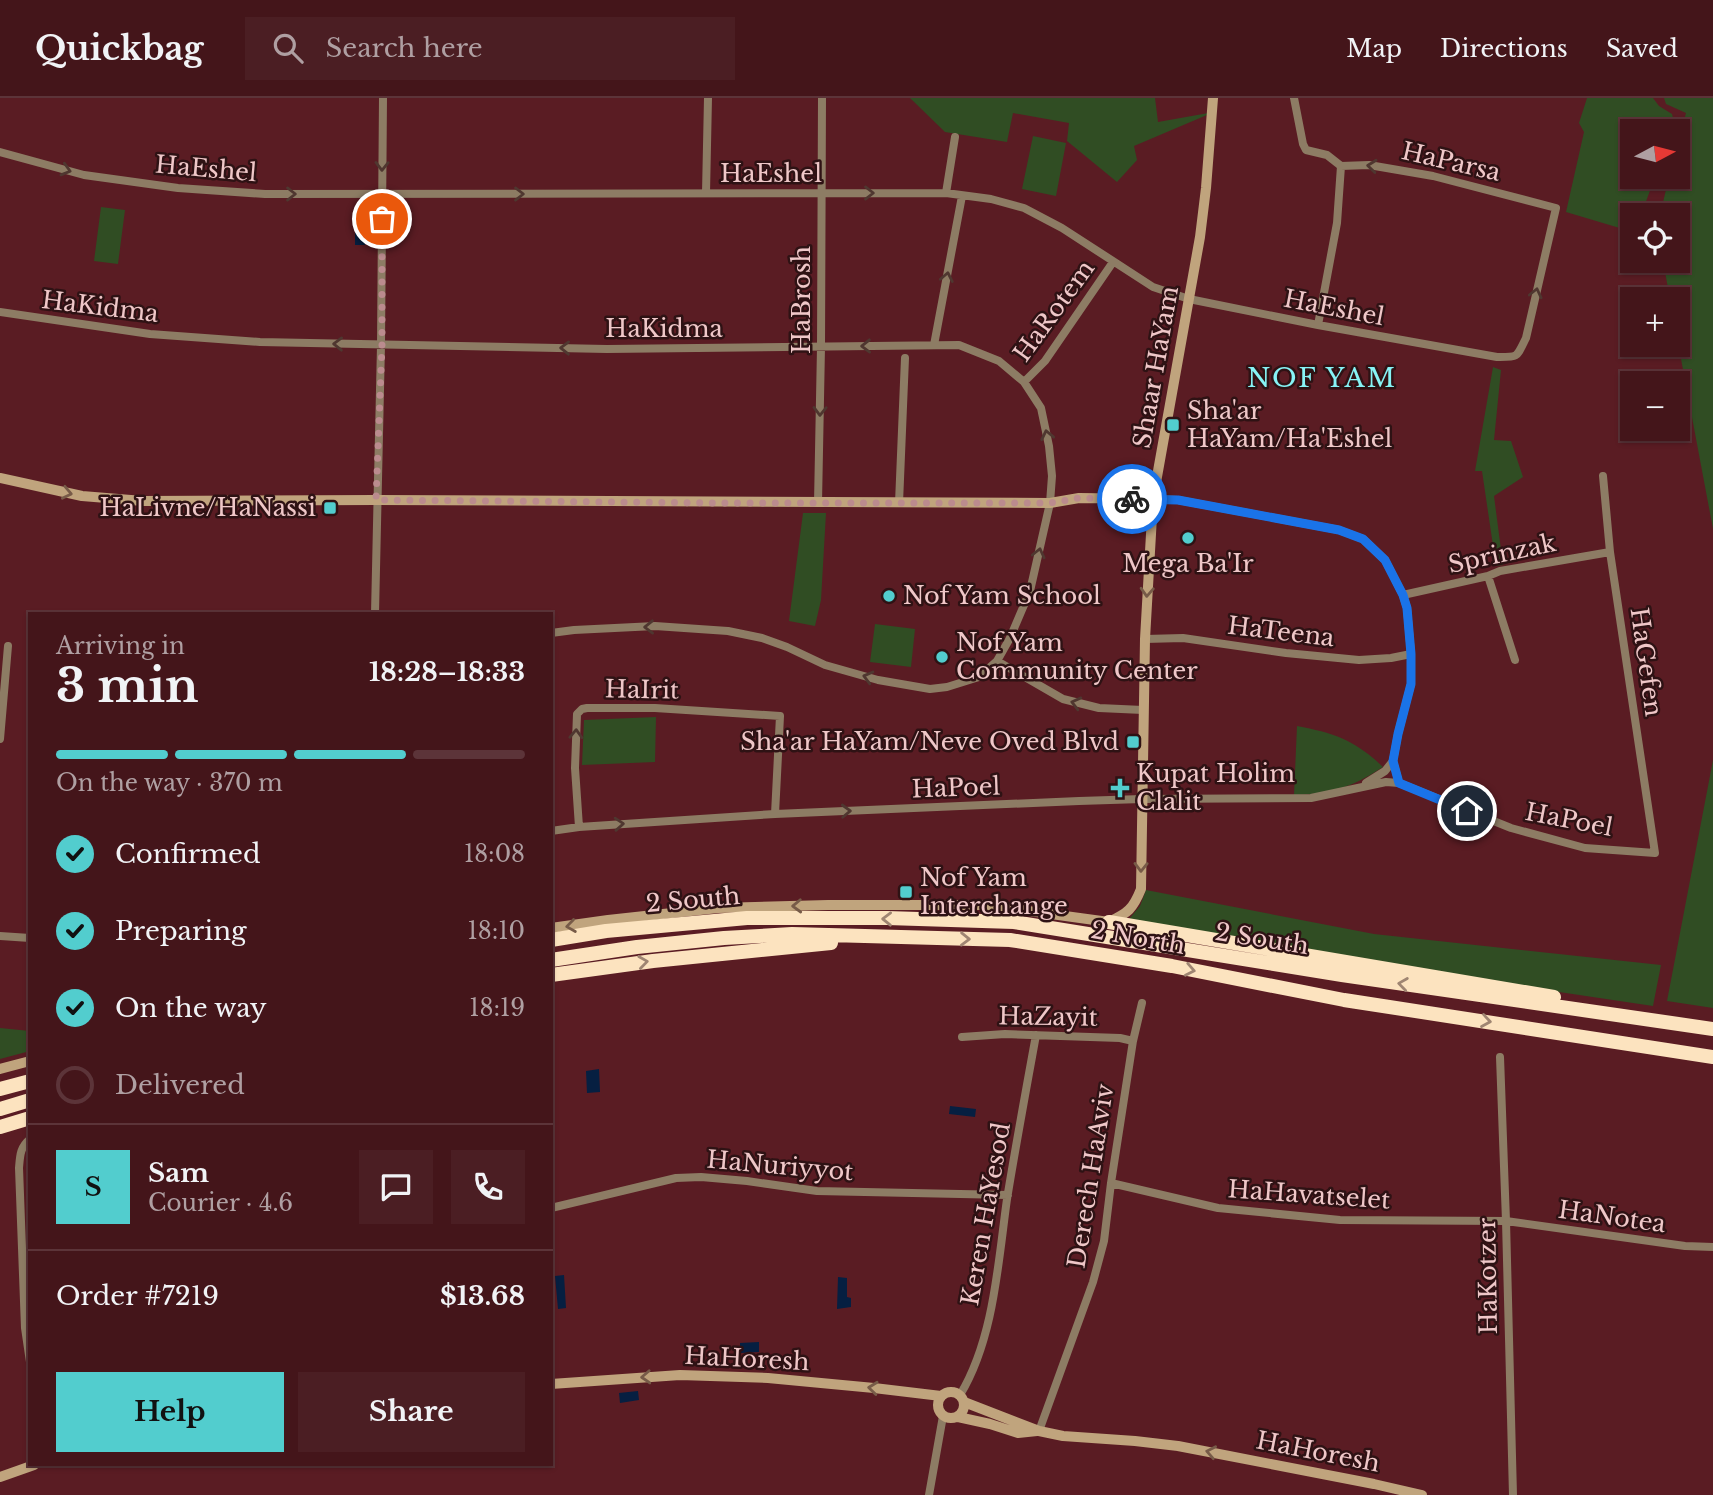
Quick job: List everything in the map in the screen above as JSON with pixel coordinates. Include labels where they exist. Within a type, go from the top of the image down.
[{"type":"highway","name":"2 South","points":[[553,940],[606,931],[747,918],[1014,922],[1342,975],[1713,1029]]},
{"type":"highway","points":[[1109,922],[1618,1007],[1713,1029]]},
{"type":"highway","name":"2 North","points":[[553,960],[637,947],[792,934],[1010,940],[1172,966],[1344,1000],[1713,1057]]},
{"type":"highway","points":[[553,975],[653,961],[897,938]]},
{"type":"highway","points":[[0,1089],[28,1082]]},
{"type":"highway","points":[[0,1109],[28,1101]]},
{"type":"highway","points":[[0,1127],[28,1119]]},
{"type":"street","points":[[375,612],[382,345],[383,98]]},
{"type":"street","points":[[706,193],[708,98]]},
{"type":"street","name":"HaBrosh","points":[[818,503],[822,98]]},
{"type":"street","name":"Shaar HaYam","points":[[1109,922],[1124,915],[1135,905],[1141,889],[1145,639],[1153,499],[1206,188],[1213,98]]},
{"type":"street","points":[[1294,98],[1306,150],[1327,155],[1342,166],[1337,223],[1318,325]]},
{"type":"street","points":[[946,193],[956,137]]},
{"type":"street","name":"HaEshel","points":[[0,152],[84,175],[178,188],[265,194],[946,193],[991,198],[1024,208],[1062,228],[1153,287],[1189,299],[1497,358],[1515,357]]},
{"type":"street","name":"HaParsa","points":[[1342,166],[1369,165],[1433,176],[1556,208],[1526,338],[1515,357]]},
{"type":"street","points":[[934,345],[962,196]]},
{"type":"street","name":"HaRotem","points":[[1024,382],[1045,361],[1113,262]]},
{"type":"street","name":"HaKidma","points":[[0,312],[150,334],[260,342],[607,349],[959,345],[999,362],[1024,382],[1041,408],[1049,446],[1052,475],[1050,503],[1030,591],[997,661]]},
{"type":"street","points":[[899,503],[905,358]]},
{"type":"street","name":"HaGefen","points":[[1603,476],[1610,552],[1655,853]]},
{"type":"street","points":[[0,478],[82,496],[143,501],[1050,503],[1079,498],[1153,499],[1178,500],[1339,530],[1363,539],[1385,560],[1407,608],[1411,684],[1393,761],[1399,783]]},
{"type":"street","name":"Sprinzak","points":[[1403,595],[1517,567],[1610,552]]},
{"type":"street","points":[[1488,576],[1515,660]]},
{"type":"street","points":[[553,633],[655,626],[728,631],[762,638],[825,665],[878,680],[930,690],[979,677],[997,661],[1063,699],[1099,708],[1143,710]]},
{"type":"street","name":"HaTeena","points":[[1145,639],[1183,638],[1286,653],[1359,660],[1411,654]]},
{"type":"street","points":[[0,739],[8,646]]},
{"type":"street","name":"HaIrit","points":[[579,827],[575,768],[577,714],[582,709],[655,708],[780,716],[775,814]]},
{"type":"street","name":"HaPoel","points":[[1362,786],[1385,771],[1393,761]]},
{"type":"street","name":"HaPoel","points":[[553,831],[775,814],[1142,799],[1311,798],[1386,782],[1399,783],[1511,828],[1585,848],[1655,853]]},
{"type":"street","points":[[553,928],[718,908],[828,905],[985,905],[1109,922]]},
{"type":"street","points":[[0,936],[28,938]]},
{"type":"street","name":"Derech HaAviv","points":[[1039,1431],[1093,1282],[1104,1241],[1133,1041],[1142,1003]]},
{"type":"street","name":"HaZayit","points":[[962,1037],[1005,1034],[1120,1038],[1133,1041]]},
{"type":"street","name":"Keren HaYesod","points":[[962,1399],[984,1338],[1036,1035]]},
{"type":"street","name":"HaKotzer","points":[[1500,1057],[1513,1495]]},
{"type":"street","points":[[0,1069],[28,1062]]},
{"type":"street","points":[[28,1141],[20,1153],[19,1168],[27,1280],[28,1346]]},
{"type":"street","name":"HaNuriyyot","points":[[553,1208],[676,1178],[702,1177],[817,1191],[1008,1195]]},
{"type":"street","name":"HaHavatselet","points":[[1111,1183],[1218,1208],[1340,1220],[1506,1222]]},
{"type":"street","name":"HaNotea","points":[[1506,1222],[1685,1247],[1713,1247]]},
{"type":"street","name":"HaHoresh","points":[[553,1384],[691,1375],[768,1378],[941,1396]]},
{"type":"street","points":[[947,1392],[952,1392],[962,1399],[963,1411],[952,1419],[943,1416],[937,1407],[941,1396],[947,1392]]},
{"type":"street","name":"HaHoresh","points":[[962,1399],[1039,1431],[1063,1436],[1178,1446],[1374,1483],[1422,1495]]},
{"type":"street","points":[[929,1495],[943,1416]]},
{"type":"street","name":"HaHoresh","points":[[958,1417],[1018,1433],[1039,1431]]},
{"type":"street","points":[[0,1477],[31,1466]]},
{"type":"green space","points":[[910,98],[1155,98],[1158,122],[1214,112],[1134,146],[1137,160],[1117,182],[1067,141],[1069,123],[1013,113],[1007,142],[945,132]]},
{"type":"green space","points":[[1587,98],[1653,98],[1659,106],[1672,114],[1673,119],[1620,119],[1620,189],[1651,189],[1645,203],[1620,203],[1620,228],[1566,212],[1584,132],[1579,123]]},
{"type":"green space","points":[[1664,98],[1713,98],[1713,529],[1690,407],[1690,371],[1683,371],[1681,357],[1690,357],[1690,287],[1668,287],[1665,273],[1690,273],[1690,203],[1663,203],[1666,189],[1690,189],[1690,119],[1684,119],[1686,113],[1666,104]]},
{"type":"green space","points":[[1033,136],[1066,143],[1056,196],[1022,189]]},
{"type":"green space","points":[[101,207],[125,210],[118,264],[94,261]]},
{"type":"green space","points":[[1493,367],[1501,370],[1494,440],[1511,441],[1523,477],[1494,496],[1503,565],[1496,566],[1482,471],[1475,471]]},
{"type":"green space","points":[[803,513],[826,513],[821,600],[815,626],[789,621]]},
{"type":"green space","points":[[875,624],[915,629],[911,667],[870,662]]},
{"type":"green space","points":[[656,717],[655,762],[582,765],[584,720]]},
{"type":"green space","points":[[1297,726],[1343,739],[1363,750],[1383,767],[1341,788],[1294,795]]},
{"type":"green space","points":[[1713,760],[1713,1008],[1667,1001]]},
{"type":"green space","points":[[1146,890],[1374,934],[1661,965],[1653,1006],[1373,964],[1129,919],[1140,906]]},
{"type":"green space","points":[[0,1028],[28,1031],[28,1052],[0,1059]]},
{"type":"water","points":[[355,211],[364,211],[365,245],[355,245]]},
{"type":"water","points":[[599,1069],[600,1092],[587,1093],[586,1071]]},
{"type":"water","points":[[950,1106],[976,1109],[975,1117],[949,1114]]},
{"type":"water","points":[[564,1275],[566,1308],[558,1309],[555,1276]]},
{"type":"water","points":[[838,1277],[847,1278],[847,1297],[851,1298],[851,1307],[837,1309]]},
{"type":"water","points":[[759,1342],[759,1352],[740,1353],[740,1343]]},
{"type":"water","points":[[638,1391],[639,1400],[620,1403],[619,1393]]},
{"type":"way so far","points":[[382,219],[382,345],[376,500],[1050,503],[1079,498],[1132,499]]},
{"type":"place","name":"Sha'ar HaYam/Ha'Eshel","points":[[1173,425]]},
{"type":"place","name":"HaLivne/HaNassi","points":[[330,508]]},
{"type":"place","name":"Mega Ba'Ir","points":[[1188,538]]},
{"type":"place","name":"Nof Yam School","points":[[889,596]]},
{"type":"place","name":"Nof Yam Community Center","points":[[942,657]]},
{"type":"place","name":"Sha'ar HaYam/Neve Oved Blvd","points":[[1133,742]]},
{"type":"place","name":"Kupat Holim Clalit","points":[[1120,788]]},
{"type":"place","name":"Nof Yam Interchange","points":[[906,892]]},
{"type":"district","name":"NOF YAM","points":[[1322,378]]},
{"type":"route","points":[[1132,499],[1178,500],[1339,530],[1363,539],[1385,560],[1407,608],[1411,684],[1393,761],[1399,783],[1467,811]]}]
